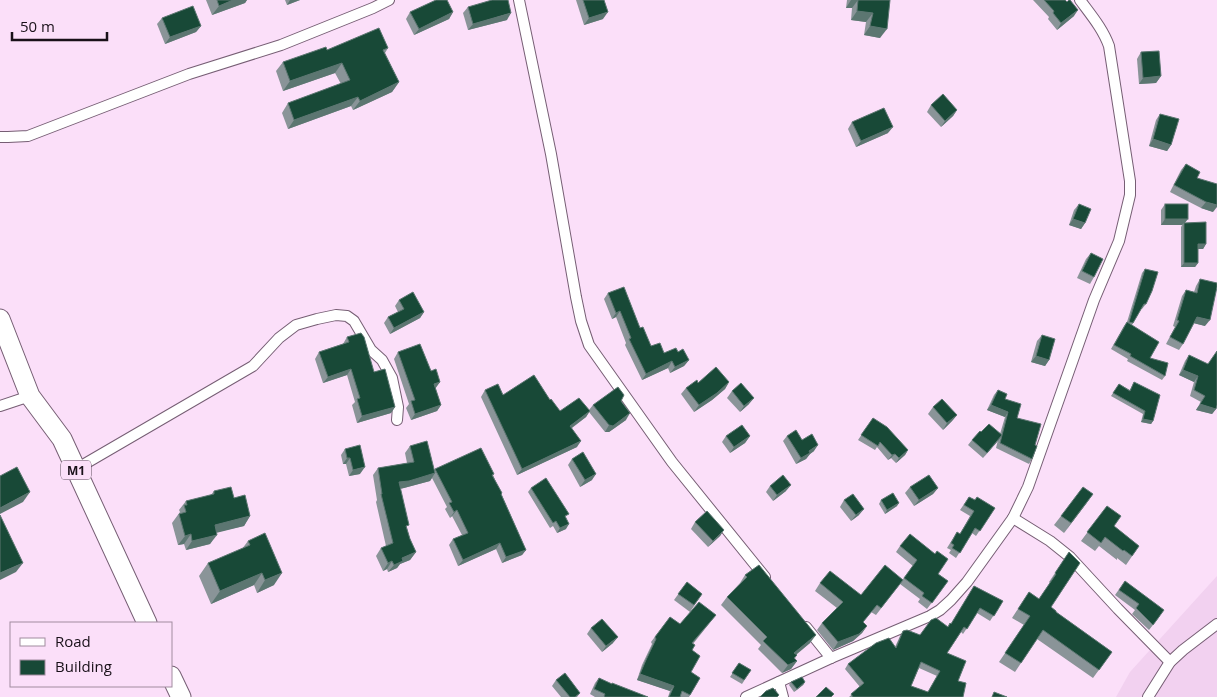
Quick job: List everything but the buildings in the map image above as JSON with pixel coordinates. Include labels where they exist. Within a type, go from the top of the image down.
[{"type":"highway","name":"M1","points":[[0,320],[30,396],[62,439],[147,622]]},
{"type":"highway","points":[[172,678],[181,697]]},
{"type":"street","points":[[0,137],[28,136],[189,74],[281,45],[389,0]]},
{"type":"street","points":[[519,0],[551,154],[576,297],[581,321],[589,344],[672,462],[770,583]]},
{"type":"street","points":[[746,697],[940,610],[952,600],[967,582],[1013,518],[1028,487],[1094,300],[1119,241],[1130,195],[1130,181],[1110,46],[1102,30],[1080,0]]},
{"type":"street","points":[[76,469],[253,366],[279,338],[296,325],[336,315],[347,316],[354,321],[371,350],[382,360],[394,385],[398,407],[397,420]]},
{"type":"street","points":[[0,406],[30,396]]},
{"type":"street","points":[[1013,518],[1070,557],[1170,662]]},
{"type":"street","points":[[800,620],[831,658]]},
{"type":"street","points":[[1148,697],[1170,662],[1217,624]]},
{"type":"street","points":[[779,682],[783,697]]},
{"type":"shaded area","points":[[1217,576],[1217,697],[1116,697],[1130,672]]}]
